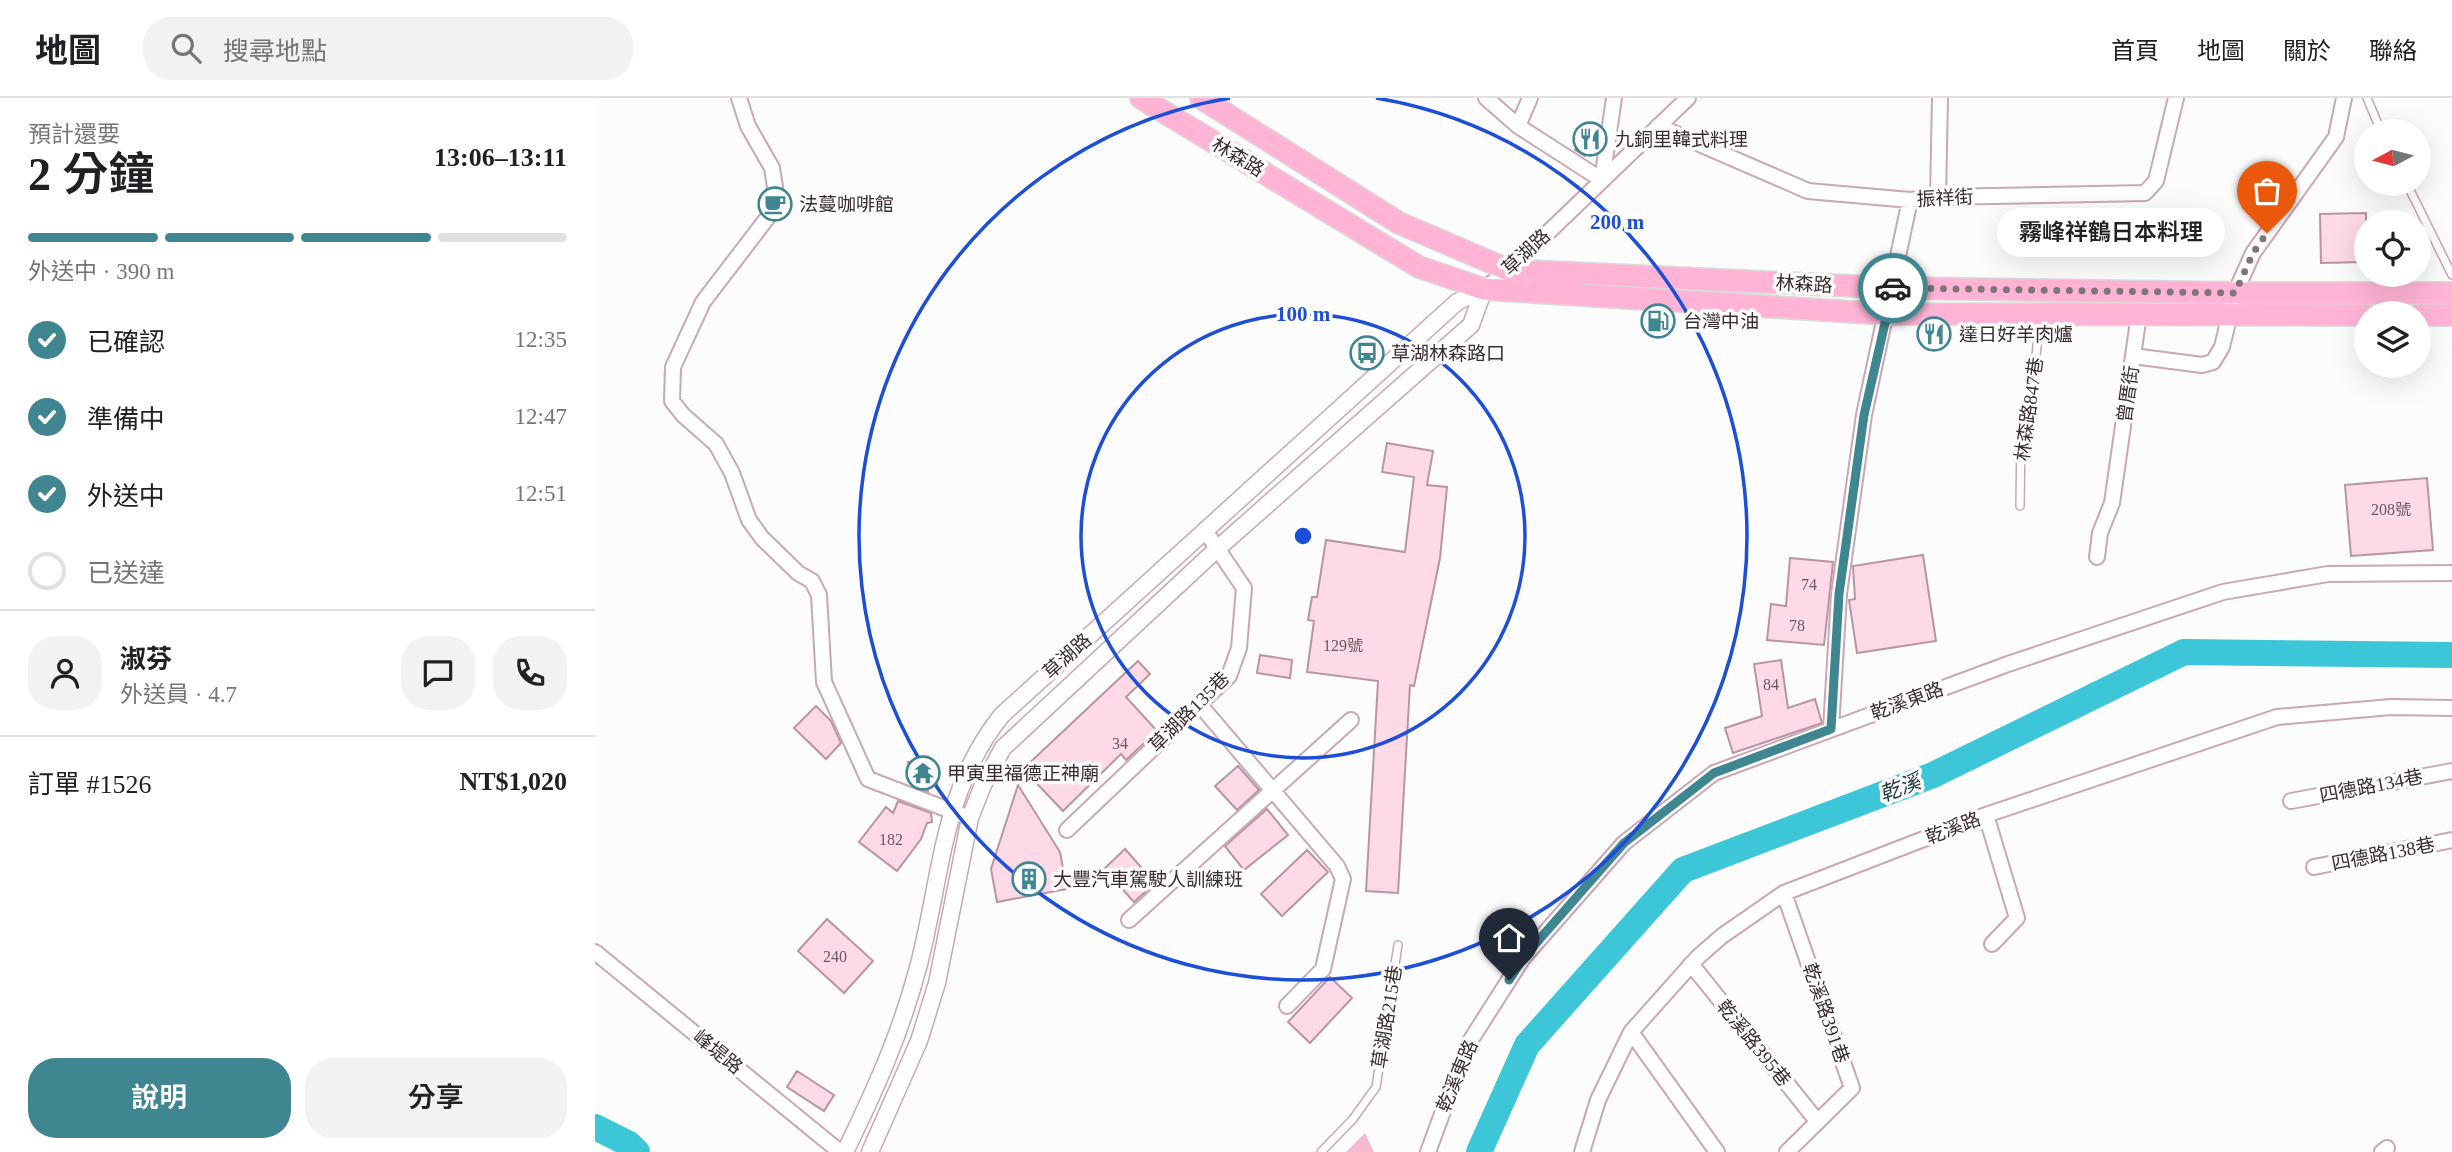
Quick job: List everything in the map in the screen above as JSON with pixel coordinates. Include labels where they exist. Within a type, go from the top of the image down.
[{"type":"main road","name":"林森路","points":[[1141,98],[1419,267],[1484,289],[1887,314],[2139,314],[2233,304],[2452,293]]},
{"type":"main road","name":"林森路","points":[[1201,98],[1399,223],[1509,270],[2233,304],[2354,314]]},
{"type":"main road","points":[[2431,315],[2452,315]]},
{"type":"street","points":[[739,98],[748,126],[772,168],[775,187],[768,217],[703,302],[673,366],[672,401],[683,415],[716,444],[732,473],[749,520],[762,538],[798,573],[812,581],[818,595],[824,682],[868,779],[970,818]]},
{"type":"street","points":[[1486,98],[1518,126],[1602,180],[1614,98]]},
{"type":"street","points":[[1518,126],[1530,98]]},
{"type":"street","name":"草湖路","points":[[843,1152],[891,1056],[902,1027],[919,962],[950,811],[970,760],[1002,715],[1457,302],[1484,289],[1509,270],[1688,98]]},
{"type":"street","points":[[1938,197],[1940,98]]},
{"type":"street","name":"振祥街","points":[[1658,126],[1808,191],[1910,200],[1938,197],[2145,193],[2156,181],[2176,98]]},
{"type":"street","name":"曾厝街","points":[[2097,557],[2101,533],[2112,503],[2133,356],[2202,365],[2213,362],[2222,347],[2233,304],[2253,253],[2336,137],[2344,98]]},
{"type":"street","points":[[1831,729],[1839,594],[1864,415],[1910,200]]},
{"type":"street","name":"草湖路","points":[[870,1152],[919,1041],[937,983],[970,818],[983,785],[1003,748],[1064,687],[1471,325],[1484,289]]},
{"type":"street","points":[[2133,356],[2139,314]]},
{"type":"street","name":"草湖路135巷","points":[[1067,830],[1229,676],[1238,648],[1244,588],[1206,531]]},
{"type":"street","name":"乾溪東路","points":[[1428,1152],[1467,1046],[1516,969],[1624,843],[1714,773],[2008,664],[2223,592],[2328,574],[2452,573]]},
{"type":"street","points":[[1200,705],[1271,792],[1337,866],[1343,878],[1322,969],[1287,1006]]},
{"type":"street","name":"乾溪路","points":[[1582,1152],[1598,1100],[1631,1032],[1691,964],[1722,936],[1784,893],[1986,816],[2277,717],[2391,707],[2452,708]]},
{"type":"street","points":[[1129,920],[1351,720]]},
{"type":"street","name":"四德路134巷","points":[[2291,802],[2452,771]]},
{"type":"street","points":[[1986,816],[2017,918],[1992,944]]},
{"type":"street","name":"四德路138巷","points":[[2314,867],[2452,840]]},
{"type":"street","name":"乾溪路391巷","points":[[1784,893],[1851,1084],[1850,1090],[1817,1121]]},
{"type":"street","name":"峰堤路","points":[[595,952],[843,1152]]},
{"type":"street","name":"乾溪路395巷","points":[[1691,964],[1817,1121]]},
{"type":"street","points":[[1631,1032],[1717,1152]]},
{"type":"street","points":[[1787,1152],[1817,1121]]},
{"type":"lane","points":[[2367,98],[2376,119]]},
{"type":"lane","points":[[2413,196],[2452,275]]},
{"type":"lane","name":"林森路847巷","points":[[2020,506],[2021,437],[2030,414],[2041,313]]},
{"type":"lane","name":"草湖路215巷","points":[[1321,1152],[1353,1119],[1376,1087],[1398,945]]},
{"type":"shaded area","points":[[1365,1133],[1374,1152],[1346,1152]]},
{"type":"building","points":[[1592,125],[1600,130],[1599,136],[1585,156],[1575,150]]},
{"type":"building","points":[[2354,213],[2354,262],[2321,263],[2320,214]]},
{"type":"building","points":[[1387,443],[1433,451],[1427,485],[1447,487],[1440,558],[1414,686],[1410,685],[1398,893],[1366,891],[1378,681],[1307,672],[1314,621],[1308,620],[1312,597],[1317,597],[1326,540],[1405,552],[1414,477],[1382,472]]},
{"type":"building","points":[[2427,478],[2433,550],[2351,556],[2345,485]]},
{"type":"building","points":[[1923,555],[1936,641],[1857,653],[1849,600],[1855,599],[1853,566]]},
{"type":"building","points":[[1790,558],[1833,562],[1824,645],[1767,640],[1771,604],[1786,606]]},
{"type":"building","points":[[1260,655],[1292,660],[1290,678],[1257,673]]},
{"type":"building","points":[[1781,660],[1788,708],[1815,699],[1822,723],[1733,753],[1725,728],[1762,716],[1754,664]]},
{"type":"building","points":[[1138,661],[1150,674],[1126,697],[1157,731],[1126,760],[1121,754],[1063,811],[1023,769]]},
{"type":"building","points":[[816,706],[831,721],[841,743],[826,759],[794,728]]},
{"type":"building","name":"甲寅里福德正神廟","points":[[933,761],[937,784],[927,785],[928,792],[914,786],[908,762]]},
{"type":"building","points":[[1238,766],[1259,790],[1237,810],[1215,786]]},
{"type":"building","points":[[1018,785],[1060,852],[1067,889],[997,902],[991,869]]},
{"type":"building","points":[[898,801],[931,813],[932,822],[927,823],[921,839],[897,871],[859,842],[886,807],[893,813]]},
{"type":"building","points":[[1267,809],[1288,835],[1244,870],[1225,846]]},
{"type":"building","points":[[1125,849],[1155,883],[1134,902],[1104,869]]},
{"type":"building","points":[[1307,850],[1328,872],[1282,916],[1261,894]]},
{"type":"building","points":[[827,919],[873,961],[844,993],[798,951]]},
{"type":"building","points":[[1330,977],[1352,998],[1310,1043],[1288,1022]]},
{"type":"building","points":[[797,1071],[834,1095],[824,1111],[787,1087]]},
{"type":"waterway","name":"乾溪","points":[[1479,1152],[1527,1045],[1683,870],[1933,775],[2184,652],[2452,655]]},
{"type":"waterway","points":[[595,1127],[629,1144],[637,1152]]},
{"type":"way so far","points":[[1893,288],[2235,293],[2253,253],[2267,233]]},
{"type":"place","name":"九銅里韓式料理","points":[[1590,139]]},
{"type":"place","name":"法蔓咖啡館","points":[[775,204]]},
{"type":"place","name":"霧峰祥鶴日本料理","points":[[2267,233]]},
{"type":"place","name":"台灣中油","points":[[1658,321]]},
{"type":"place","name":"達日好羊肉爐","points":[[1934,334]]},
{"type":"place","name":"草湖林森路口","points":[[1367,353]]},
{"type":"place","name":"甲寅里福德正神廟","points":[[923,773]]},
{"type":"place","name":"大豐汽車駕駛人訓練班","points":[[1029,879]]},
{"type":"route","points":[[1509,980],[1523,958],[1624,843],[1714,773],[1831,729],[1839,594],[1864,415],[1893,288]]}]
